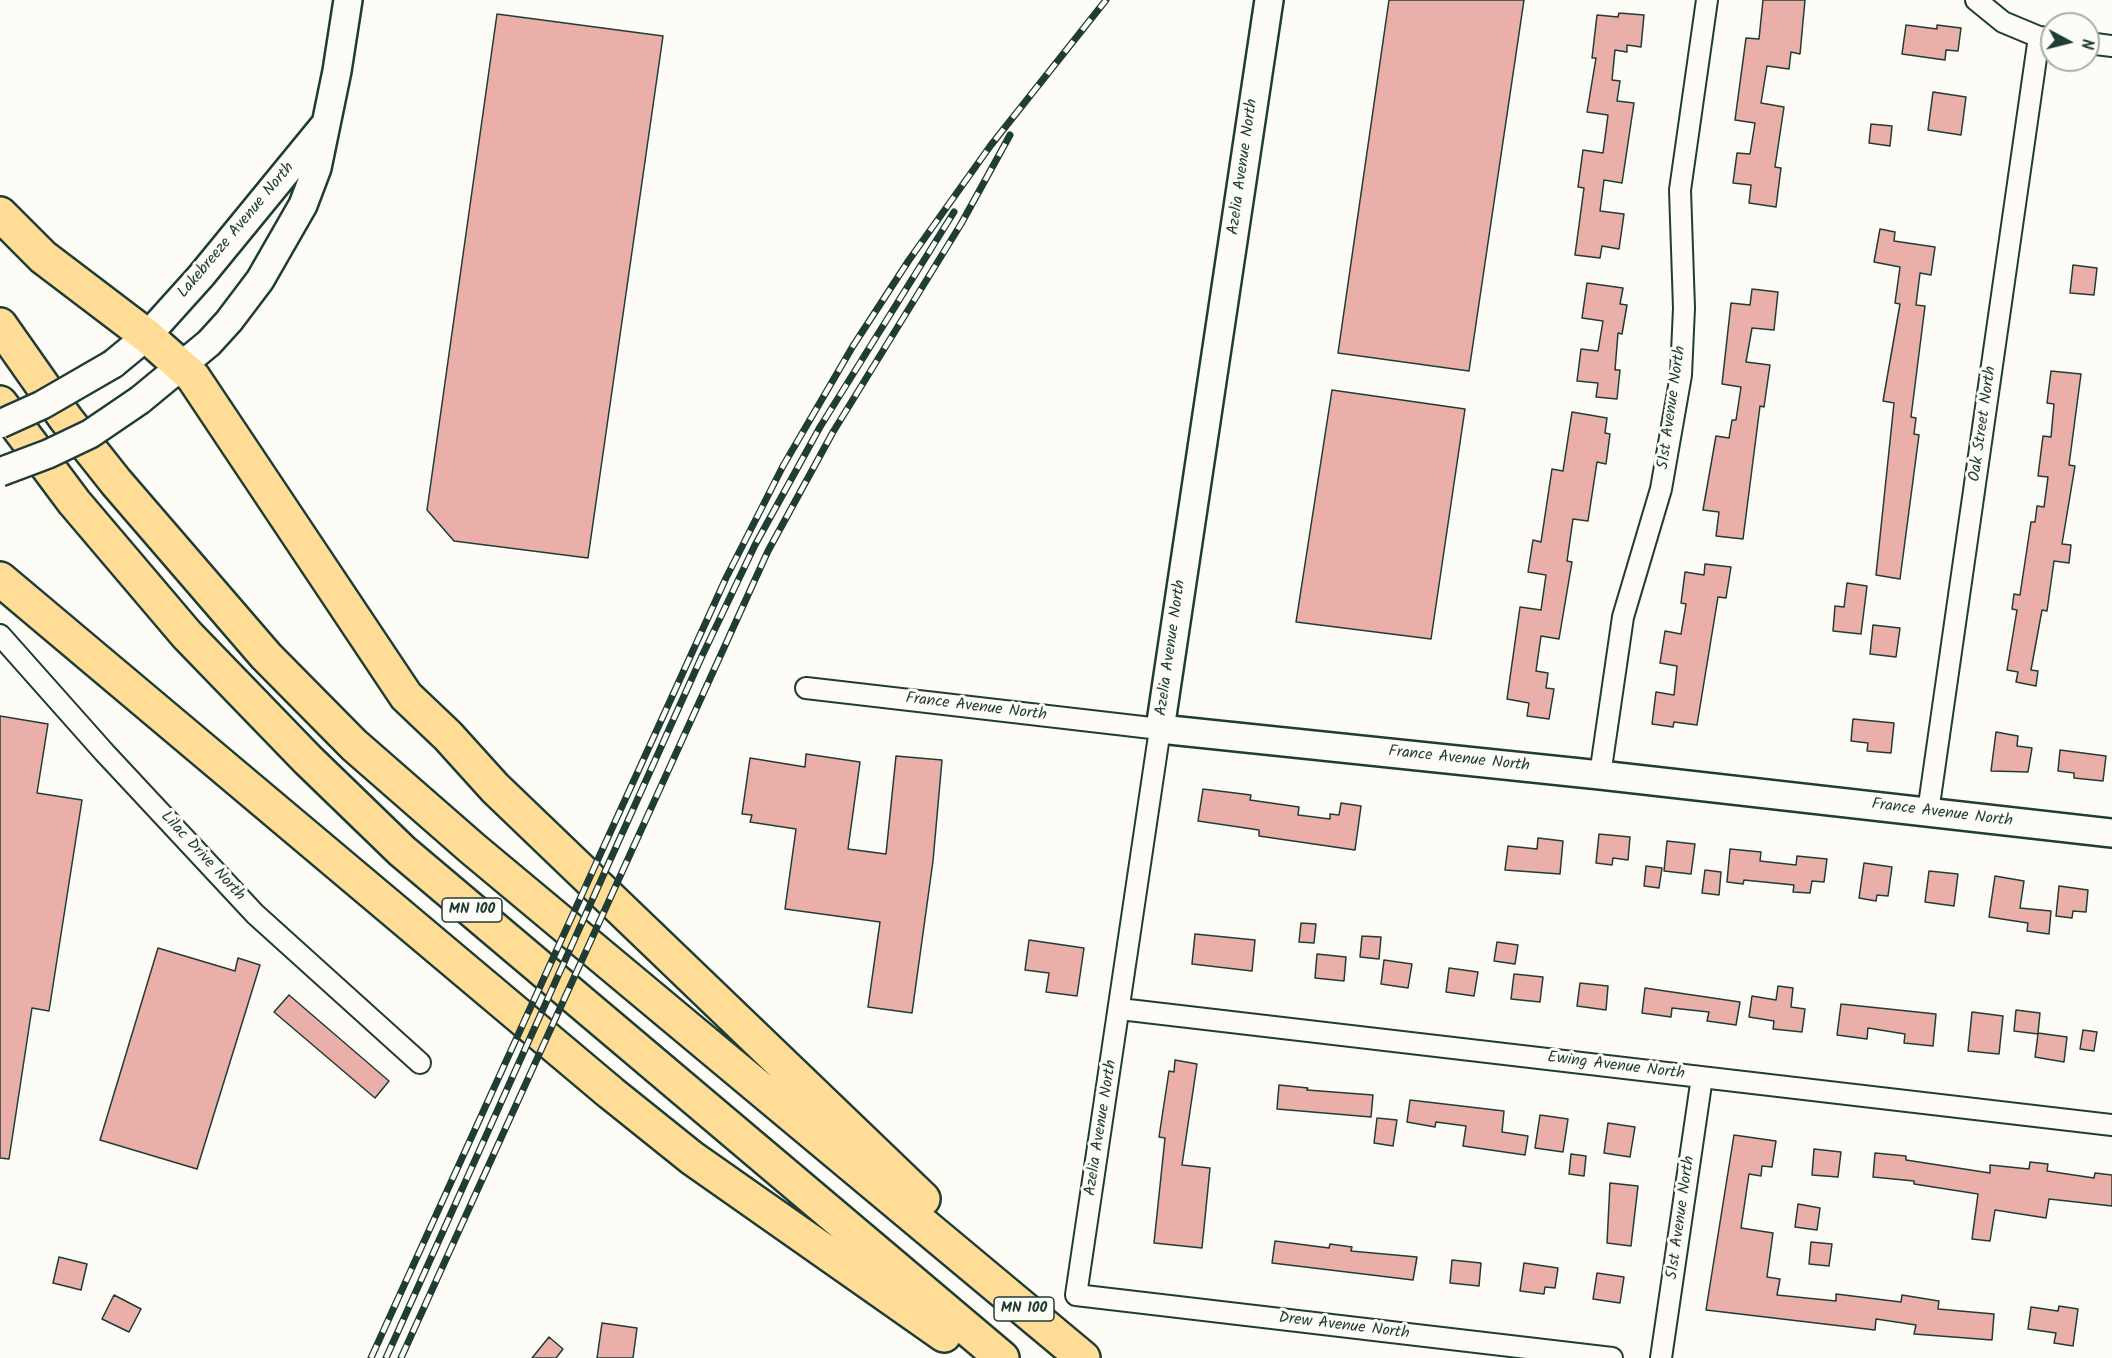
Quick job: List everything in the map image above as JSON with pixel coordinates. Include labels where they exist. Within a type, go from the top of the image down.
[{"type":"highway","points":[[0,214],[51,263],[147,336],[182,366],[218,412],[246,458],[406,696],[448,736],[495,788],[922,1197],[966,1260]]},
{"type":"highway","name":"MN 100","points":[[0,326],[66,419],[131,499],[266,656],[354,745],[473,849],[1083,1358]]},
{"type":"highway","name":"MN 100","points":[[0,403],[74,502],[187,635],[308,760],[402,851],[1002,1358]]},
{"type":"highway","points":[[0,579],[620,1101],[692,1158],[977,1358]]},
{"type":"street","name":"Lakebreeze Avenue North","points":[[0,472],[48,454],[90,434],[140,400],[182,366],[229,321],[260,280],[303,205],[317,168],[348,0]]},
{"type":"street","name":"Azelia Avenue North","points":[[1076,1295],[1269,0]]},
{"type":"street","name":"51st Avenue North","points":[[1600,775],[1623,617],[1661,489],[1681,375],[1684,308],[1680,190],[1707,0]]},
{"type":"street","points":[[1976,0],[2003,22],[2040,35]]},
{"type":"street","name":"Oak Street North","points":[[1928,812],[2040,70]]},
{"type":"street","name":"Lakebreeze Avenue North","points":[[147,336],[201,276],[326,124]]},
{"type":"street","points":[[0,424],[42,405],[113,364],[147,336]]},
{"type":"street","name":"Lilac Drive North","points":[[0,635],[104,753],[255,914],[420,1063]]},
{"type":"street","name":"France Avenue North","points":[[806,688],[2112,833]]},
{"type":"street","name":"Ewing Avenue North","points":[[1120,1009],[2112,1125]]},
{"type":"street","name":"51st Avenue North","points":[[1661,1358],[1702,1077]]},
{"type":"street","name":"Drew Avenue North","points":[[1076,1295],[1612,1358]]},
{"type":"building","points":[[1389,0],[1524,0],[1469,371],[1338,353]]},
{"type":"building","points":[[1763,0],[1805,0],[1800,54],[1791,52],[1789,69],[1767,66],[1761,103],[1784,107],[1775,167],[1781,168],[1776,207],[1749,203],[1751,185],[1733,183],[1737,153],[1750,154],[1755,123],[1735,120],[1746,38],[1759,39]]},
{"type":"building","points":[[1619,13],[1644,15],[1641,47],[1627,45],[1627,52],[1615,50],[1612,80],[1620,81],[1617,101],[1634,103],[1622,183],[1604,180],[1600,211],[1624,214],[1619,249],[1602,246],[1600,258],[1575,255],[1584,188],[1578,187],[1583,150],[1603,153],[1608,115],[1587,112],[1596,58],[1592,58],[1597,15],[1618,17]]},
{"type":"building","points":[[497,14],[663,36],[588,558],[454,541],[427,510]]},
{"type":"building","points":[[1906,25],[1937,29],[1937,25],[1961,28],[1958,51],[1946,50],[1945,60],[1902,54]]},
{"type":"building","points":[[1933,92],[1966,97],[1961,135],[1928,130]]},
{"type":"building","points":[[1871,124],[1892,126],[1890,146],[1869,143]]},
{"type":"building","points":[[1880,229],[1895,232],[1894,241],[1935,247],[1931,275],[1920,273],[1916,305],[1925,306],[1911,417],[1916,418],[1914,434],[1919,435],[1900,579],[1876,575],[1894,403],[1883,401],[1900,304],[1895,303],[1900,267],[1874,262]]},
{"type":"building","points":[[2073,265],[2097,268],[2094,295],[2070,293]]},
{"type":"building","points":[[1587,283],[1623,288],[1620,304],[1627,305],[1622,334],[1618,333],[1615,370],[1620,370],[1617,399],[1596,397],[1598,383],[1577,381],[1581,349],[1598,351],[1603,321],[1582,318]]},
{"type":"building","points":[[1752,289],[1778,292],[1774,330],[1752,328],[1746,362],[1770,365],[1764,407],[1760,406],[1743,539],[1716,536],[1719,512],[1703,510],[1716,436],[1729,438],[1732,420],[1736,420],[1741,387],[1722,384],[1731,303],[1750,305]]},
{"type":"building","points":[[2051,371],[2081,374],[2069,465],[2075,466],[2062,544],[2071,545],[2069,563],[2054,561],[2047,611],[2042,610],[2031,670],[2038,671],[2036,686],[2016,682],[2018,672],[2007,670],[2017,610],[2012,609],[2014,594],[2020,595],[2031,522],[2035,522],[2037,506],[2044,507],[2048,477],[2038,476],[2043,436],[2051,437],[2054,404],[2047,403]]},
{"type":"building","points":[[1332,390],[1465,409],[1431,639],[1296,622]]},
{"type":"building","points":[[1572,412],[1607,418],[1605,433],[1610,434],[1606,464],[1597,462],[1588,521],[1573,519],[1567,561],[1572,562],[1559,639],[1541,636],[1536,671],[1548,673],[1546,688],[1554,689],[1549,719],[1527,716],[1529,703],[1507,699],[1520,607],[1541,610],[1546,575],[1528,572],[1533,540],[1541,542],[1552,469],[1563,471]]},
{"type":"building","points":[[1705,564],[1731,567],[1726,598],[1718,597],[1697,725],[1674,722],[1673,727],[1652,724],[1656,692],[1674,695],[1677,666],[1660,663],[1665,631],[1681,634],[1686,604],[1681,603],[1685,572],[1704,575]]},
{"type":"building","points":[[1847,583],[1867,586],[1861,634],[1833,631],[1835,606],[1844,607]]},
{"type":"building","points":[[1873,625],[1900,628],[1896,657],[1870,654]]},
{"type":"building","points":[[0,716],[48,724],[37,793],[82,800],[49,1011],[32,1008],[9,1159],[0,1158]]},
{"type":"building","points":[[1853,719],[1894,723],[1891,753],[1867,751],[1868,743],[1851,741]]},
{"type":"building","points":[[1996,732],[2018,736],[2017,746],[2032,748],[2028,772],[1991,771]]},
{"type":"building","points":[[2060,750],[2106,756],[2103,781],[2074,778],[2074,773],[2058,771]]},
{"type":"building","points":[[806,754],[860,762],[848,849],[886,854],[896,756],[942,760],[933,861],[912,1013],[868,1007],[880,922],[785,909],[796,829],[750,822],[752,815],[742,814],[750,758],[805,767]]},
{"type":"building","points":[[1203,789],[1251,795],[1250,800],[1299,807],[1298,815],[1330,819],[1330,814],[1339,815],[1341,803],[1361,806],[1355,850],[1259,836],[1259,830],[1198,821]]},
{"type":"building","points":[[1599,834],[1630,837],[1628,860],[1613,858],[1612,865],[1596,863]]},
{"type":"building","points":[[1538,838],[1563,841],[1560,874],[1505,870],[1508,846],[1537,849]]},
{"type":"building","points":[[1667,841],[1695,844],[1691,874],[1664,871]]},
{"type":"building","points":[[1730,849],[1761,852],[1760,861],[1796,865],[1797,856],[1827,859],[1824,882],[1812,881],[1810,893],[1793,892],[1794,885],[1744,880],[1743,884],[1727,882]]},
{"type":"building","points":[[1864,863],[1892,867],[1888,896],[1877,895],[1876,901],[1859,898]]},
{"type":"building","points":[[1646,866],[1662,868],[1659,888],[1644,886]]},
{"type":"building","points":[[1705,870],[1721,872],[1719,895],[1702,893]]},
{"type":"building","points":[[1929,871],[1958,874],[1954,906],[1925,902]]},
{"type":"building","points":[[1995,876],[2024,881],[2020,908],[2051,911],[2049,934],[2027,931],[2028,923],[1989,917]]},
{"type":"building","points":[[2059,886],[2088,890],[2086,912],[2073,911],[2072,918],[2056,916]]},
{"type":"building","points":[[1301,923],[1316,924],[1314,943],[1299,942]]},
{"type":"building","points":[[1195,934],[1255,940],[1252,971],[1192,964]]},
{"type":"building","points":[[1362,936],[1381,937],[1379,959],[1360,957]]},
{"type":"building","points":[[1029,940],[1084,948],[1077,996],[1046,992],[1049,973],[1025,970]]},
{"type":"building","points":[[1497,942],[1518,945],[1515,964],[1494,961]]},
{"type":"building","points":[[158,948],[235,971],[238,958],[260,965],[197,1169],[100,1140]]},
{"type":"building","points":[[1317,954],[1346,957],[1344,981],[1315,978]]},
{"type":"building","points":[[1384,960],[1412,964],[1408,988],[1381,984]]},
{"type":"building","points":[[1449,968],[1478,972],[1474,996],[1446,992]]},
{"type":"building","points":[[1514,974],[1543,977],[1540,1002],[1511,999]]},
{"type":"building","points":[[1580,983],[1608,986],[1606,1010],[1577,1006]]},
{"type":"building","points":[[1778,986],[1793,988],[1791,1007],[1805,1009],[1802,1032],[1773,1029],[1774,1021],[1749,1017],[1752,996],[1776,1000]]},
{"type":"building","points":[[1645,988],[1740,1002],[1736,1025],[1707,1021],[1709,1012],[1672,1008],[1671,1017],[1642,1013]]},
{"type":"building","points":[[289,995],[389,1081],[375,1098],[274,1012]]},
{"type":"building","points":[[1841,1004],[1936,1014],[1933,1046],[1904,1043],[1905,1034],[1868,1028],[1867,1039],[1837,1035]]},
{"type":"building","points":[[2016,1010],[2040,1013],[2038,1033],[2067,1037],[2064,1062],[2035,1057],[2038,1034],[2014,1031]]},
{"type":"building","points":[[1972,1012],[2003,1016],[1999,1054],[1968,1051]]},
{"type":"building","points":[[2083,1030],[2097,1032],[2094,1051],[2080,1049]]},
{"type":"building","points":[[1175,1060],[1197,1064],[1182,1165],[1210,1168],[1202,1248],[1154,1243],[1165,1138],[1159,1137],[1169,1071],[1174,1072]]},
{"type":"building","points":[[1279,1085],[1308,1088],[1307,1090],[1373,1095],[1371,1117],[1277,1109]]},
{"type":"building","points":[[1410,1100],[1504,1111],[1502,1132],[1528,1136],[1525,1155],[1463,1146],[1466,1126],[1436,1122],[1435,1127],[1407,1122]]},
{"type":"building","points":[[1540,1115],[1568,1119],[1563,1152],[1535,1148]]},
{"type":"building","points":[[1377,1118],[1397,1120],[1393,1146],[1374,1143]]},
{"type":"building","points":[[1608,1123],[1635,1127],[1630,1157],[1604,1153]]},
{"type":"building","points":[[1734,1135],[1776,1141],[1772,1167],[1762,1166],[1761,1176],[1749,1174],[1741,1228],[1773,1233],[1767,1277],[1780,1279],[1777,1295],[1836,1301],[1836,1294],[1901,1302],[1902,1295],[1939,1301],[1938,1309],[1994,1314],[1992,1340],[1914,1334],[1916,1325],[1876,1319],[1875,1330],[1706,1310]]},
{"type":"building","points":[[1814,1149],[1841,1152],[1838,1177],[1812,1175]]},
{"type":"building","points":[[1875,1153],[1906,1156],[1906,1160],[1990,1173],[1990,1165],[2029,1169],[2030,1162],[2048,1164],[2047,1171],[2094,1178],[2095,1173],[2112,1175],[2112,1206],[2049,1199],[2046,1218],[1995,1210],[1990,1241],[1972,1239],[1978,1194],[1914,1184],[1914,1181],[1873,1177]]},
{"type":"building","points":[[1571,1154],[1586,1156],[1584,1176],[1569,1174]]},
{"type":"building","points":[[1610,1183],[1638,1186],[1631,1246],[1607,1243]]},
{"type":"building","points":[[1798,1204],[1820,1208],[1817,1230],[1795,1227]]},
{"type":"building","points":[[1275,1241],[1329,1248],[1330,1244],[1352,1247],[1351,1251],[1417,1257],[1413,1280],[1272,1263]]},
{"type":"building","points":[[1811,1242],[1832,1244],[1829,1266],[1809,1264]]},
{"type":"building","points":[[59,1257],[87,1264],[81,1290],[53,1283]]},
{"type":"building","points":[[1452,1260],[1481,1263],[1479,1286],[1450,1283]]},
{"type":"building","points":[[1524,1263],[1558,1268],[1555,1288],[1545,1287],[1544,1294],[1520,1291]]},
{"type":"building","points":[[1597,1273],[1624,1277],[1620,1303],[1593,1299]]},
{"type":"building","points":[[114,1295],[141,1309],[129,1332],[102,1319]]},
{"type":"building","points":[[2059,1306],[2078,1309],[2073,1346],[2054,1343],[2056,1333],[2028,1329],[2031,1307],[2058,1311]]},
{"type":"building","points":[[602,1323],[637,1328],[633,1358],[597,1358]]},
{"type":"building","points":[[549,1337],[563,1349],[556,1358],[532,1358]]},
{"type":"railway","points":[[371,1358],[726,578],[783,466],[853,346],[909,260],[991,145],[1106,0]]},
{"type":"railway","points":[[401,1358],[768,551],[833,432],[961,224],[1010,135]]},
{"type":"railway","points":[[386,1358],[702,656],[755,545],[820,427],[954,212]]}]
